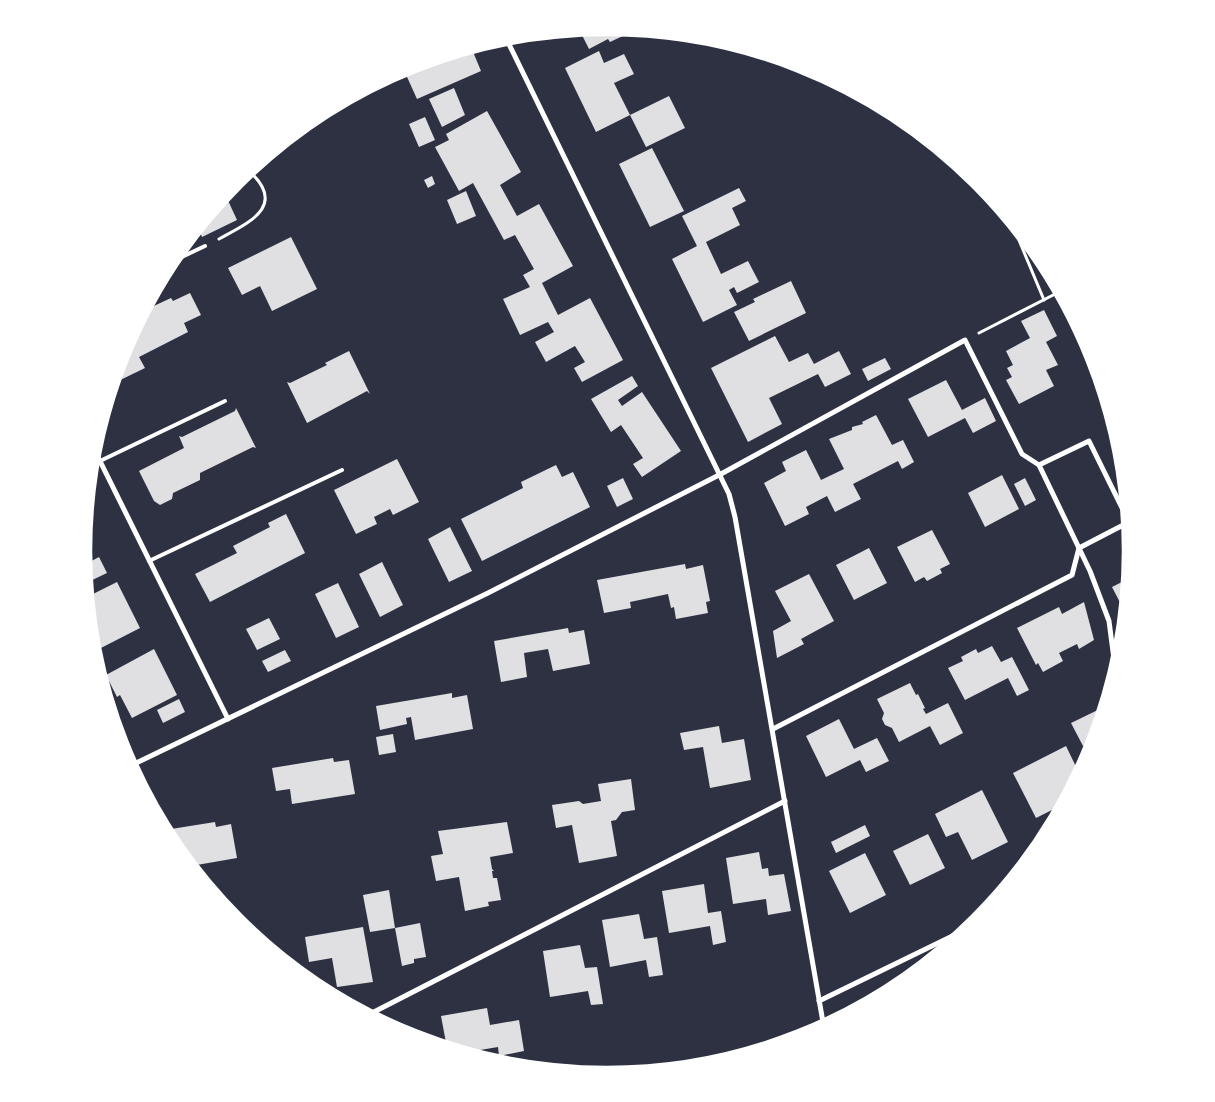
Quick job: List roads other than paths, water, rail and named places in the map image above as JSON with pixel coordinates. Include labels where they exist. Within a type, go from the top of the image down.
[{"type":"street","points":[[509,45],[721,474],[735,517],[823,1020]]},
{"type":"street","points":[[138,762],[488,593],[721,474],[965,340],[1022,454],[1039,465],[1079,548],[1109,622],[1113,655]]},
{"type":"street","points":[[1039,465],[1089,441],[1121,508]]},
{"type":"street","points":[[100,460],[228,719]]},
{"type":"street","points":[[773,729],[1072,575],[1079,548],[1122,525]]},
{"type":"street","points":[[375,1012],[785,801]]},
{"type":"street","points":[[819,1001],[950,937]]},
{"type":"lane","points":[[184,256],[205,246]]},
{"type":"lane","points":[[100,460],[225,401]]},
{"type":"lane","points":[[149,561],[342,470]]}]
